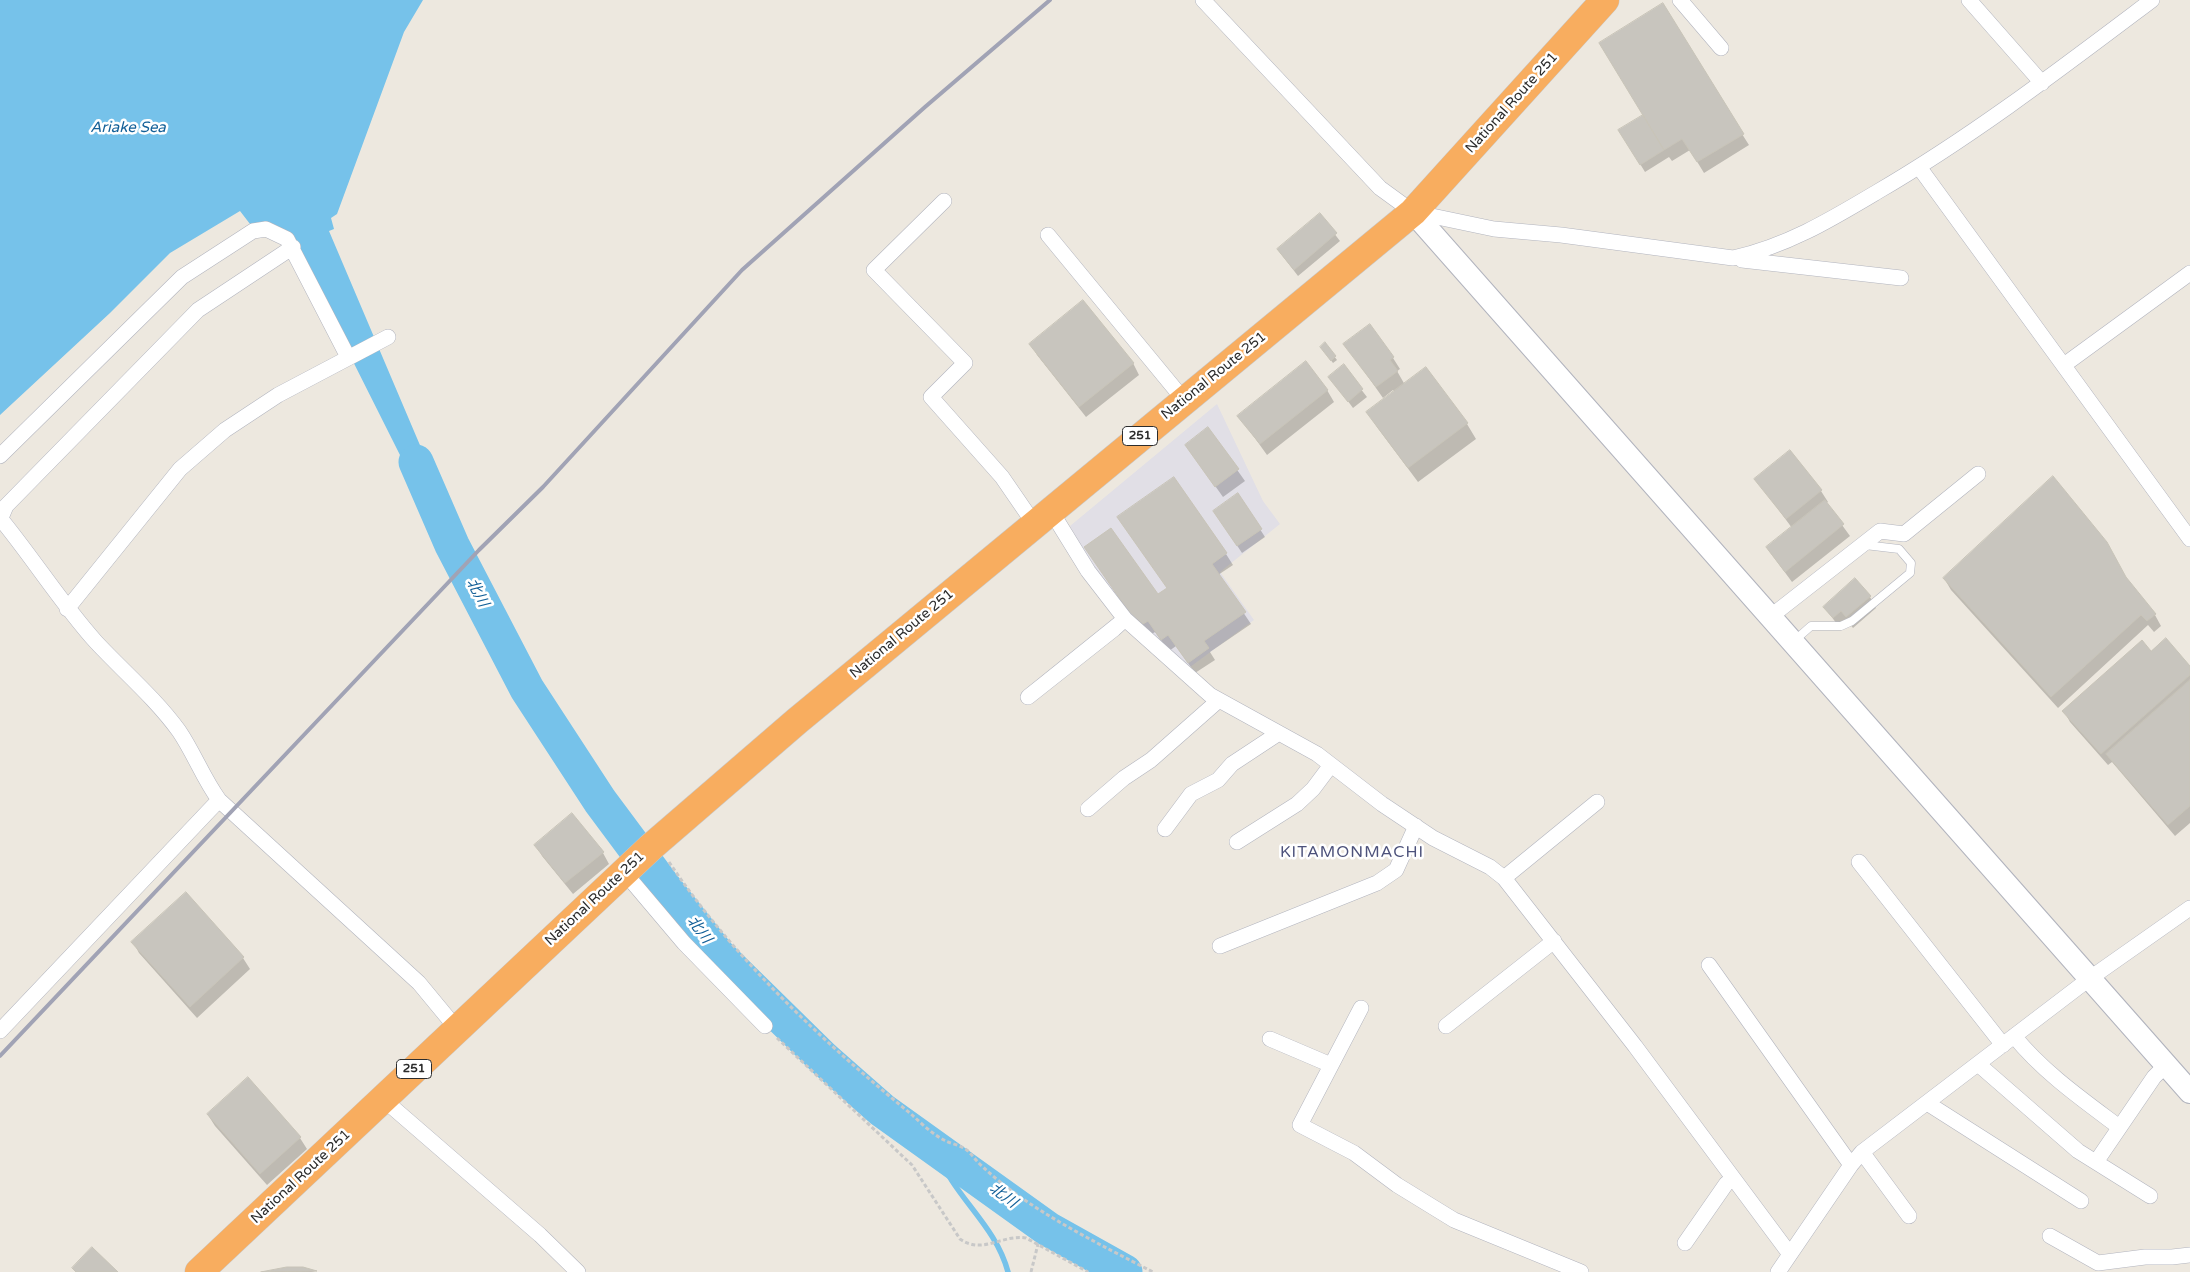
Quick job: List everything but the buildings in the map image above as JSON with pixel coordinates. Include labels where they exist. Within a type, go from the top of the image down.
[{"type":"highway","name":"National Route 251","points":[[199,1272],[654,845],[797,721],[1413,212],[1605,0]]},
{"type":"street","points":[[1202,0],[1380,188],[1413,212],[2190,1092]]},
{"type":"street","points":[[1680,0],[1721,48]]},
{"type":"street","points":[[1969,0],[2042,83]]},
{"type":"street","points":[[1733,258],[1758,253],[1810,232],[1920,167],[2042,83],[2152,0]]},
{"type":"street","points":[[1920,167],[2190,539]]},
{"type":"street","points":[[944,201],[874,270],[965,363],[931,397],[1002,477],[1043,518],[1126,619],[1210,695],[1317,754],[1433,838],[1490,867],[1504,878],[1635,1046],[1789,1253]]},
{"type":"street","points":[[1413,212],[1494,229],[1561,235],[1901,278]]},
{"type":"street","points":[[0,456],[182,277],[246,235],[260,229],[280,234],[293,247],[349,356]]},
{"type":"street","points":[[1048,236],[1184,400]]},
{"type":"street","points":[[293,247],[198,310],[6,506],[0,519],[67,609],[96,642],[166,714],[180,732],[209,786],[219,800],[419,983],[457,1029]]},
{"type":"street","points":[[2064,365],[2190,273]]},
{"type":"street","points":[[67,609],[180,469],[225,430],[278,395],[388,337]]},
{"type":"street","points":[[1770,617],[1880,531],[1904,534],[1978,474]]},
{"type":"street","points":[[1126,619],[1114,629],[1028,697],[1118,625],[1126,619]]},
{"type":"street","points":[[1088,809],[1124,778],[1151,760],[1219,700]]},
{"type":"street","points":[[1165,829],[1191,794],[1218,780],[1232,764],[1279,733]]},
{"type":"street","points":[[1237,842],[1297,804],[1313,788],[1331,764]]},
{"type":"street","points":[[0,1032],[219,800]]},
{"type":"street","points":[[1504,878],[1597,802]]},
{"type":"street","points":[[1220,946],[1377,883],[1396,870],[1416,826]]},
{"type":"street","points":[[1859,862],[2009,1040],[2023,1046],[2082,1100],[2119,1128]]},
{"type":"street","points":[[626,870],[684,942],[765,1026]]},
{"type":"street","points":[[1778,1272],[1789,1253],[1862,1152],[2089,979],[2190,908]]},
{"type":"street","points":[[1446,1026],[1554,941]]},
{"type":"street","points":[[1709,964],[1851,1165]]},
{"type":"street","points":[[1361,1008],[1300,1125],[1354,1153],[1397,1185],[1454,1220],[1581,1272]]},
{"type":"street","points":[[1270,1039],[1331,1065]]},
{"type":"street","points":[[1978,1064],[2078,1151],[2150,1196]]},
{"type":"street","points":[[2096,1162],[2154,1077],[2166,1065]]},
{"type":"street","points":[[383,1099],[540,1235],[578,1272]]},
{"type":"street","points":[[1927,1103],[2082,1201]]},
{"type":"street","points":[[1862,1152],[1909,1216]]},
{"type":"street","points":[[1685,1243],[1732,1178]]},
{"type":"street","points":[[2050,1236],[2098,1263],[2145,1257],[2190,1255]]},
{"type":"lane","points":[[1792,643],[1811,626],[1841,626],[1852,622],[1910,573],[1911,564],[1899,549],[1863,544]]},
{"type":"path","points":[[654,845],[693,898],[732,945],[786,1001],[871,1081],[942,1139],[966,1149],[983,1168],[1030,1203],[1103,1246],[1153,1272]]},
{"type":"path","points":[[765,1026],[912,1165],[960,1238],[975,1246],[1019,1236],[1038,1244],[1088,1272]]},
{"type":"path","points":[[1031,1272],[1038,1244]]},
{"type":"shaded area","points":[[1217,404],[1263,501],[1280,524],[1220,572],[1254,620],[1190,667],[1127,614],[1088,560],[1070,526]]},
{"type":"water","name":"Ariake Sea","points":[[0,0],[423,0],[404,32],[337,214],[331,218],[334,229],[329,231],[425,457],[406,467],[289,234],[275,226],[250,224],[240,211],[170,253],[110,313],[0,415]]},
{"type":"waterway","name":"北川","points":[[416,462],[452,545],[527,689],[600,801],[664,887],[718,955],[824,1059],[882,1110],[1048,1229],[1125,1272]]},
{"type":"waterway","points":[[938,1152],[944,1168],[953,1182],[994,1239],[1008,1272]]},
{"type":"railway","points":[[0,1056],[479,550],[543,487],[742,270],[925,107],[1050,0]]},
{"type":"district","name":"KITAMONMACHI","points":[[1352,853]]}]
